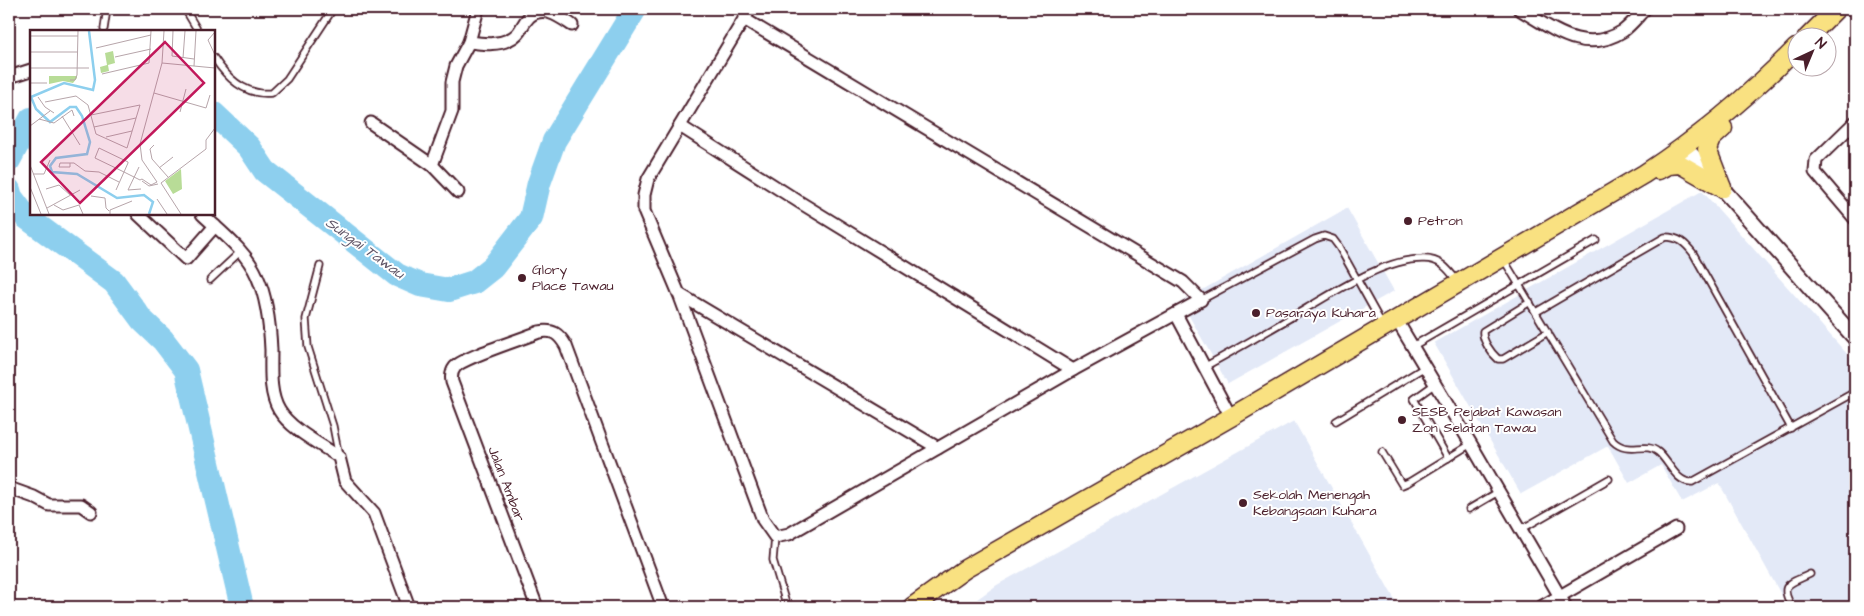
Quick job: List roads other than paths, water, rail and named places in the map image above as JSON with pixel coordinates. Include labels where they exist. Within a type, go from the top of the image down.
[{"type":"main road","points":[[1817,28],[1836,9]]},
{"type":"main road","points":[[912,607],[935,589],[980,560],[1231,417],[1644,174],[1685,147],[1768,77],[1786,58]]},
{"type":"main road","points":[[1722,188],[1708,154],[1708,143],[1764,91],[1768,77]]},
{"type":"main road","points":[[1644,174],[1653,174],[1668,164],[1680,164],[1722,188]]},
{"type":"street","points":[[432,165],[452,111],[452,82],[456,66],[468,42],[478,9]]},
{"type":"street","points":[[1519,9],[1565,37],[1584,41],[1605,39],[1624,30],[1645,9]]},
{"type":"street","points":[[468,42],[494,44],[507,40],[519,34],[529,17],[538,13],[548,12],[556,14],[572,25]]},
{"type":"street","points":[[747,14],[1183,282],[1201,300],[1073,370],[790,534],[775,537],[763,520],[679,294],[644,211],[644,195],[648,179],[680,126],[747,14]]},
{"type":"street","points":[[9,77],[30,70]]},
{"type":"street","points":[[1855,122],[1826,148],[1816,160],[1814,172],[1855,219]]},
{"type":"street","points":[[371,123],[432,165],[458,192]]},
{"type":"street","points":[[680,126],[801,203],[1073,370]]},
{"type":"street","points":[[1685,147],[1855,338]]},
{"type":"street","points":[[139,215],[186,259],[215,226]]},
{"type":"street","points":[[203,215],[240,252],[257,276],[270,325],[274,399],[280,412],[288,421],[339,456],[345,481],[374,513],[409,607]]},
{"type":"street","points":[[679,294],[938,448]]},
{"type":"street","points":[[1176,314],[1231,417]]},
{"type":"street","points":[[1390,323],[1413,346],[1566,607]]},
{"type":"street","name":"Jalan Ambar","points":[[537,607],[452,382],[453,370],[464,361],[548,330],[561,337],[566,346],[664,607]]},
{"type":"street","points":[[9,488],[49,505],[81,505],[91,512]]},
{"type":"street","points":[[1541,607],[1676,529]]},
{"type":"lane","points":[[104,30],[107,9]]},
{"type":"lane","points":[[185,9],[197,30]]},
{"type":"lane","points":[[215,59],[227,75],[243,88],[254,93],[272,93],[288,79],[333,9]]},
{"type":"lane","points":[[1201,300],[1324,236],[1333,239],[1357,280],[1390,323]]},
{"type":"lane","points":[[1536,312],[1665,237],[1676,237],[1686,244],[1693,254],[1791,428]]},
{"type":"lane","points":[[1413,346],[1596,240]]},
{"type":"lane","points":[[210,280],[240,252]]},
{"type":"lane","points":[[1204,367],[1357,280],[1407,260],[1423,258],[1445,265],[1459,284]]},
{"type":"lane","points":[[1503,258],[1613,441],[1626,449],[1649,448],[1656,450],[1680,478],[1686,482],[1692,482],[1855,392]]},
{"type":"lane","points":[[320,266],[306,319],[308,347],[333,426],[339,456]]},
{"type":"lane","points":[[1530,302],[1483,331],[1482,336],[1493,355],[1498,359],[1503,359],[1548,332]]},
{"type":"lane","points":[[1336,421],[1425,367]]},
{"type":"lane","points":[[1435,384],[1414,399],[1448,458]]},
{"type":"lane","points":[[1382,452],[1402,485],[1472,444]]},
{"type":"lane","points":[[1520,530],[1609,479]]},
{"type":"lane","points":[[1469,509],[1498,492]]},
{"type":"lane","points":[[775,537],[773,560],[787,607]]},
{"type":"lane","points":[[1792,607],[1785,595],[1785,589],[1788,585],[1810,574]]},
{"type":"waterway","name":"Sungai Tawau","points":[[215,115],[249,147],[265,171],[397,275],[420,285],[449,290],[474,282],[493,267],[531,218],[539,183],[554,141],[635,9]]},
{"type":"waterway","name":"Sungai Tawau","points":[[9,160],[30,121]]},
{"type":"waterway","name":"Sungai Tawau","points":[[9,190],[11,197],[26,217],[114,282],[142,320],[163,340],[186,370],[242,607]]},
{"type":"place","name":"Petron","points":[[1408,221]]},
{"type":"place","name":"Glory Place Tawau","points":[[522,278]]},
{"type":"place","name":"Pasaraya Kuhara","points":[[1256,313]]},
{"type":"place","name":"SESB Pejabat Kawasan Zon Selatan Tawau","points":[[1402,420]]},
{"type":"place","name":"Sekolah Menengah Kebangsaan Kuhara","points":[[1243,503]]}]
